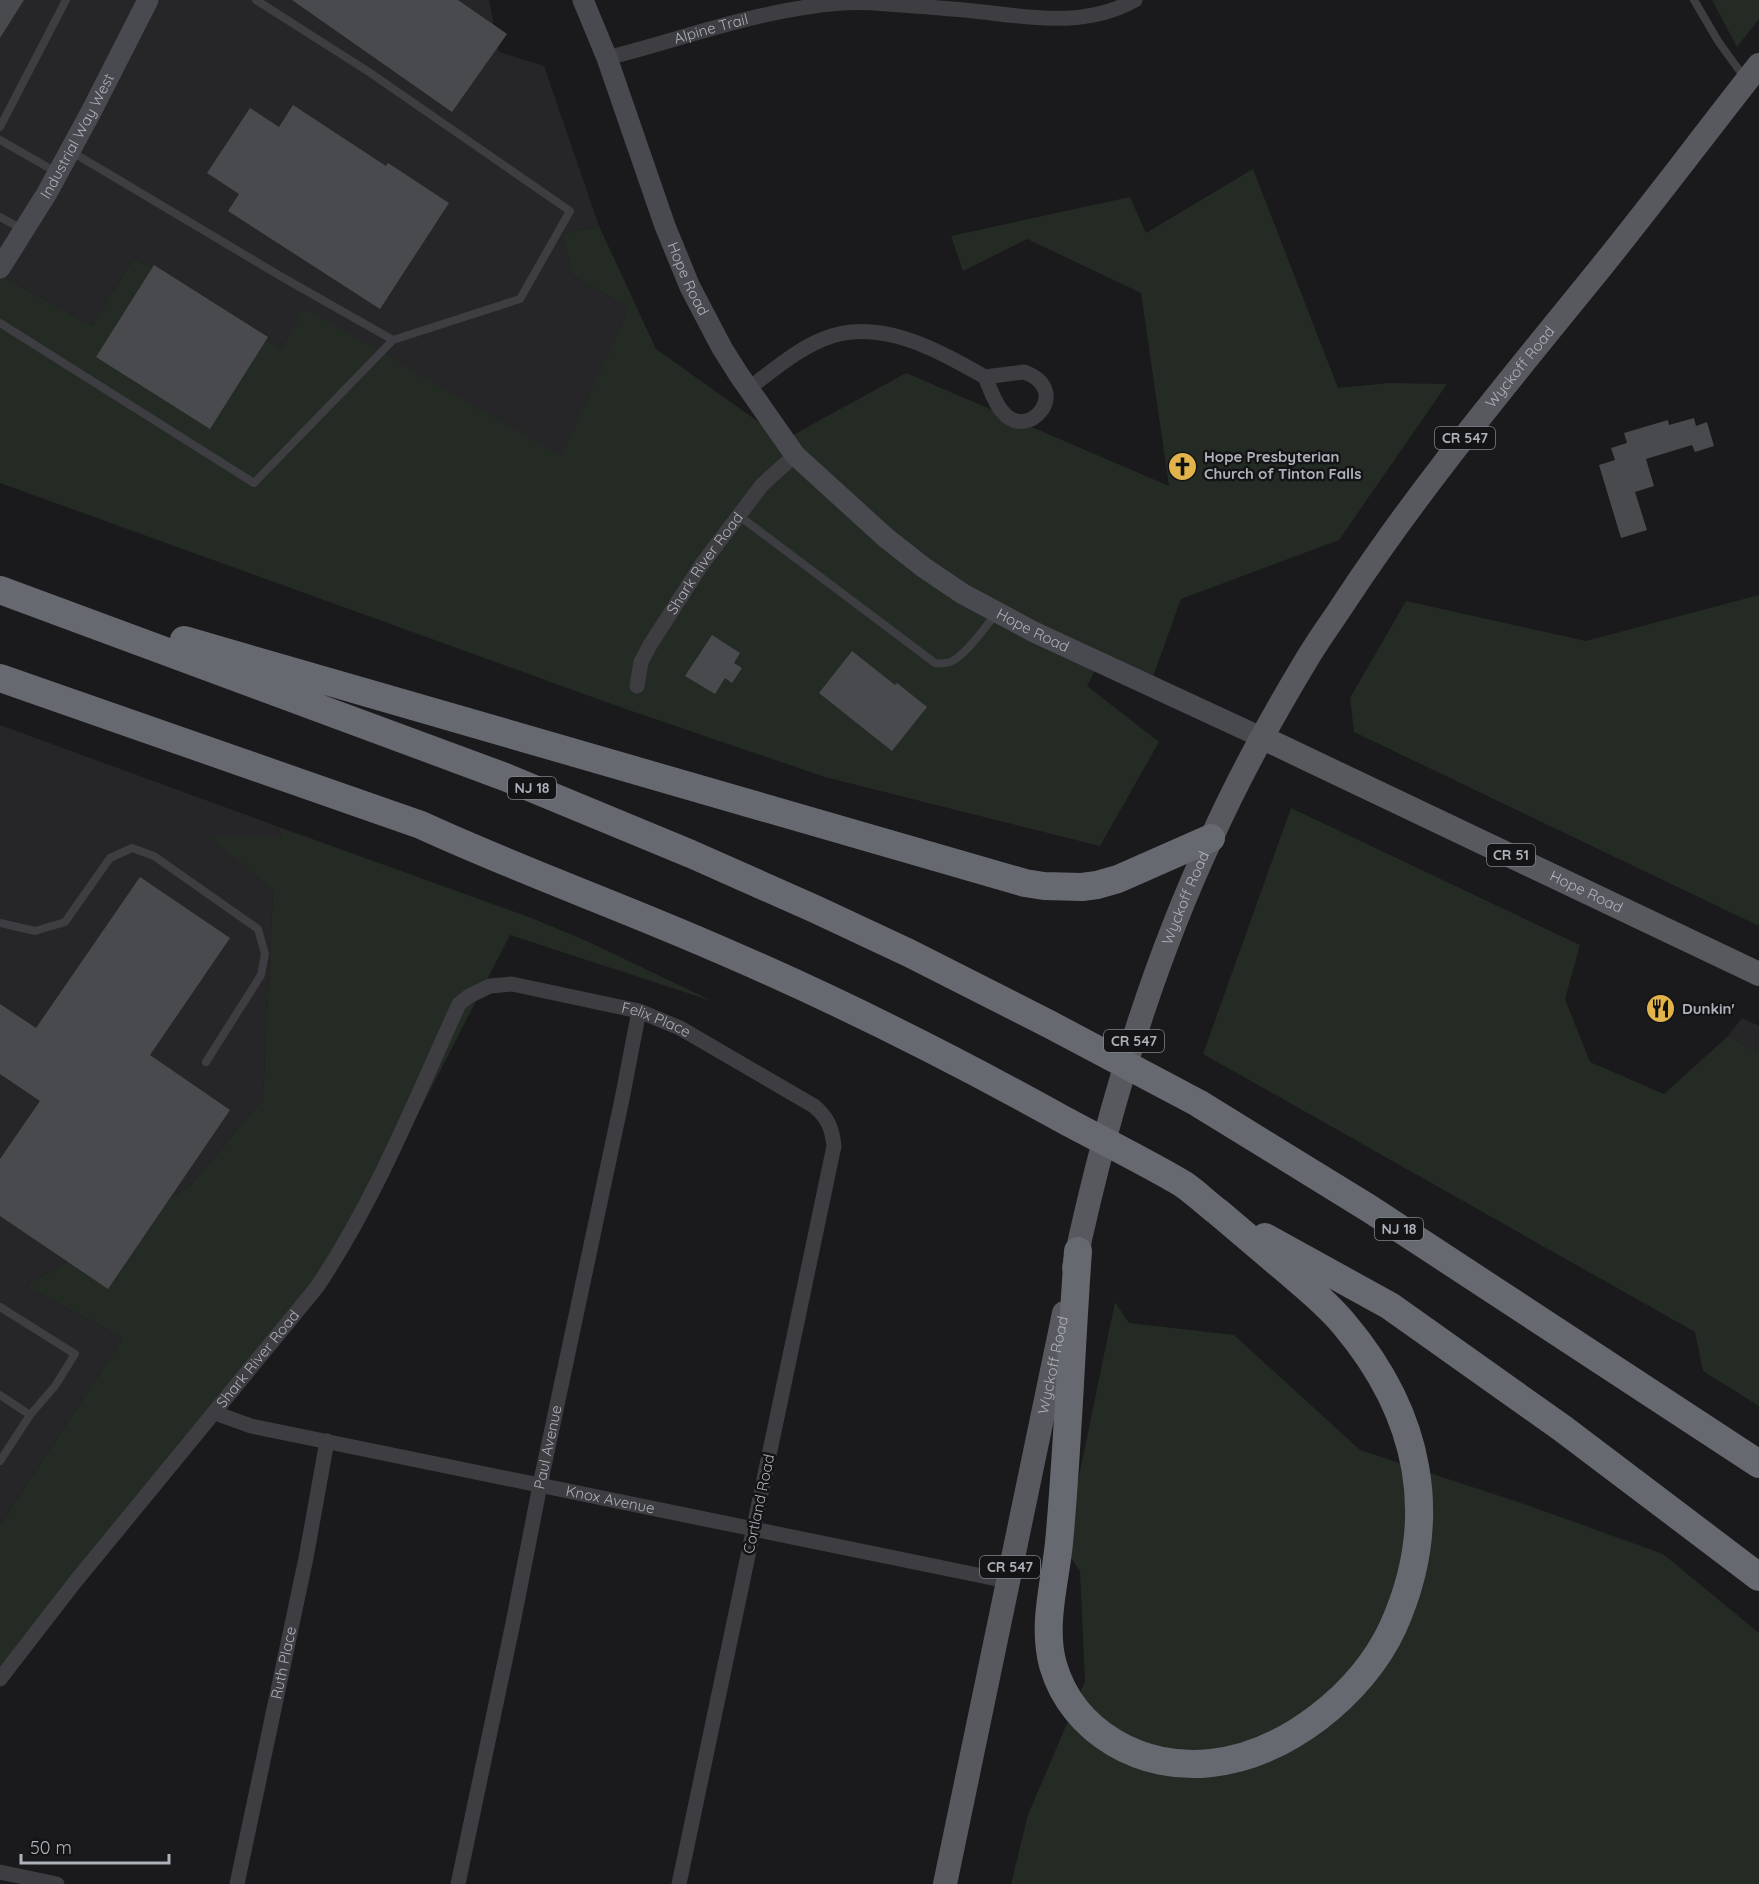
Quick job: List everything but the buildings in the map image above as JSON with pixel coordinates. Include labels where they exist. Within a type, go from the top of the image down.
[{"type":"highway","points":[[0,588],[1025,883],[1072,887],[1097,885],[1118,879],[1211,838]]},
{"type":"highway","name":"NJ 18","points":[[0,588],[505,777],[691,854],[909,953],[1198,1103],[1370,1209],[1759,1464]]},
{"type":"highway","points":[[0,678],[421,825],[464,845],[600,898],[735,956],[880,1024],[1001,1085],[1187,1187],[1321,1300],[1344,1324],[1378,1372],[1394,1400],[1406,1429],[1419,1496],[1419,1528],[1414,1565],[1409,1585],[1388,1636],[1368,1668],[1344,1696],[1318,1718],[1278,1742],[1245,1756],[1210,1763],[1182,1764],[1158,1761],[1123,1749],[1092,1727],[1075,1709],[1062,1688],[1054,1666],[1049,1644],[1049,1621],[1059,1542],[1078,1251]]},
{"type":"highway","points":[[1211,1207],[1390,1306],[1560,1426],[1759,1577]]},
{"type":"main road","name":"Wyckoff Road","points":[[945,1884],[1078,1251],[1116,1097],[1179,912],[1211,838],[1308,657],[1383,544],[1449,457],[1753,73]]},
{"type":"main road","name":"Hope Road","points":[[1263,738],[1759,974]]},
{"type":"street","name":"Industrial Way West","points":[[0,268],[58,173],[148,0]]},
{"type":"street","name":"Hope Road","points":[[583,0],[607,58],[665,226],[690,287],[722,348],[795,455],[885,537],[963,594],[1034,632],[1263,738]]},
{"type":"street","name":"Alpine Trail","points":[[607,58],[765,14],[845,1],[1060,19],[1096,15],[1122,7],[1134,0]]},
{"type":"street","points":[[748,389],[807,347],[839,333],[864,331],[885,333],[926,347],[986,377]]},
{"type":"street","name":"Shark River Road","points":[[637,686],[641,663],[650,645],[702,564],[762,485],[795,455]]},
{"type":"street","name":"Felix Place","points":[[459,1004],[469,996],[490,986],[512,984],[639,1011],[680,1028],[804,1100],[822,1113],[830,1125]]},
{"type":"street","name":"Shark River Road","points":[[0,1679],[75,1582],[304,1303],[343,1248],[372,1195],[459,1004]]},
{"type":"street","name":"Paul Avenue","points":[[458,1884],[639,1011]]},
{"type":"street","name":"Cortland Road","points":[[679,1884],[834,1146],[830,1125]]},
{"type":"street","name":"Knox Avenue","points":[[215,1413],[251,1426],[1007,1581]]},
{"type":"street","name":"Ruth Place","points":[[237,1884],[306,1558],[327,1441]]},
{"type":"street","points":[[0,1872],[57,1884]]},
{"type":"lane","points":[[0,128],[66,0]]},
{"type":"lane","points":[[0,323],[254,483],[393,340],[520,299],[570,211],[369,72],[256,0]]},
{"type":"lane","points":[[1694,0],[1718,41],[1753,73]]},
{"type":"lane","points":[[0,140],[58,173]]},
{"type":"lane","points":[[70,151],[393,340]]},
{"type":"lane","points":[[0,217],[24,230]]},
{"type":"lane","points":[[738,515],[935,663],[944,664],[954,661],[997,612]]},
{"type":"lane","points":[[0,923],[35,932],[65,922],[110,858],[132,848],[154,856],[258,929],[265,954],[261,975],[206,1062]]},
{"type":"lane","points":[[0,1307],[75,1354],[55,1386],[30,1415],[0,1461]]},
{"type":"lane","points":[[0,1395],[30,1415]]},
{"type":"shaded area","points":[[0,0],[489,0],[499,52],[544,66],[599,226],[562,234],[572,275],[629,308],[561,457],[304,309],[281,349],[134,258],[92,326],[0,275]]},
{"type":"shaded area","points":[[1712,0],[1759,0],[1759,19],[1737,47]]},
{"type":"shaded area","points":[[1253,169],[1338,388],[1389,383],[1447,384],[1339,540],[1181,599],[1151,682],[1099,662],[1087,686],[1159,742],[1100,846],[825,777],[617,706],[0,483],[0,275],[92,326],[134,258],[281,349],[304,308],[561,456],[629,308],[572,275],[562,234],[599,226],[656,349],[784,440],[906,373],[1169,486],[1141,293],[1027,239],[963,271],[951,236],[1130,197],[1146,233]]},
{"type":"shaded area","points":[[1759,595],[1759,926],[1354,732],[1350,698],[1406,601],[1586,641]]},
{"type":"shaded area","points":[[0,725],[279,827],[282,837],[211,837],[273,891],[263,1099],[189,1187],[26,1286],[123,1338],[0,1525]]},
{"type":"shaded area","points":[[1291,808],[1580,945],[1565,999],[1590,1062],[1664,1094],[1728,1036],[1759,1052],[1759,1406],[1703,1371],[1695,1332],[1203,1054]]},
{"type":"shaded area","points":[[279,827],[534,919],[589,942],[712,1001],[510,935],[365,1217],[0,1681],[0,1525],[123,1338],[26,1286],[189,1187],[263,1099],[273,891],[210,837],[282,837]]},
{"type":"shaded area","points":[[1742,1018],[1759,1026],[1759,1052],[1728,1036]]},
{"type":"shaded area","points":[[1115,1302],[1129,1323],[1234,1335],[1360,1450],[1527,1505],[1663,1554],[1759,1633],[1759,1884],[1011,1884],[1028,1815],[1085,1681],[1080,1571],[1064,1548]]},
{"type":"place","name":"Hope Presbyterian Church of Tinton Falls","points":[[1183,466]]},
{"type":"place","name":"Dunkin'","points":[[1661,1009]]}]
